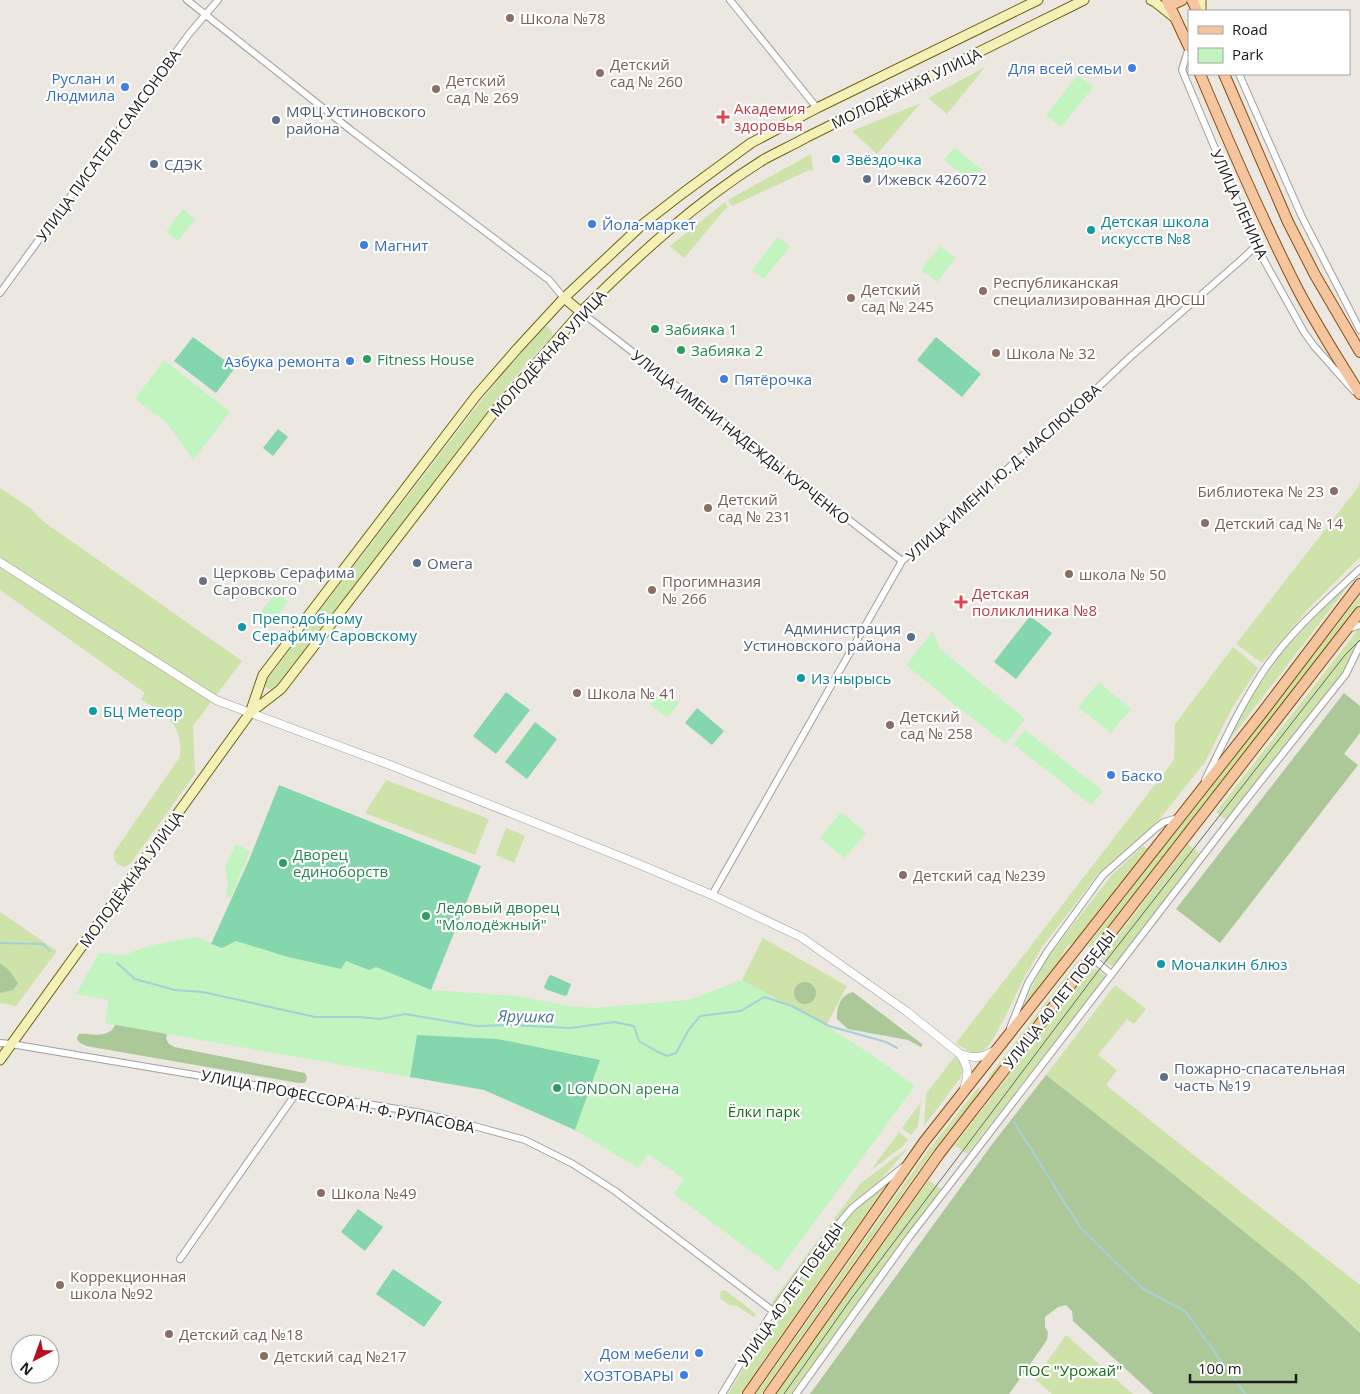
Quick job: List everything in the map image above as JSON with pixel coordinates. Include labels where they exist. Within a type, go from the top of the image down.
[{"type":"main road","name":"МОЛОДЁЖНАЯ УЛИЦА","points":[[250,713],[263,675],[476,396],[564,298],[643,224],[751,143],[817,108],[1038,0]]},
{"type":"main road","name":"МОЛОДЁЖНАЯ УЛИЦА","points":[[0,1060],[250,713],[281,689],[293,675],[495,411],[581,312],[657,239],[719,191],[764,160],[1084,0]]},
{"type":"main road","points":[[1151,0],[1176,18]]},
{"type":"main road","points":[[1168,3],[1182,0]]},
{"type":"main road","name":"УЛИЦА ЛЕНИНА","points":[[1168,3],[1188,45]]},
{"type":"main road","name":"УЛИЦА ЛЕНИНА","points":[[1200,75],[1239,166],[1296,285],[1360,396]]},
{"type":"main road","points":[[1224,75],[1288,222],[1315,275],[1360,352]]},
{"type":"main road","points":[[564,298],[581,312]]},
{"type":"main road","name":"УЛИЦА 40 ЛЕТ ПОБЕДЫ","points":[[748,1394],[910,1161],[1262,713],[1360,584]]},
{"type":"main road","name":"УЛИЦА 40 ЛЕТ ПОБЕДЫ","points":[[769,1394],[939,1154],[1360,612]]},
{"type":"main road","points":[[1078,946],[1091,957]]},
{"type":"main road","points":[[976,1076],[990,1088]]},
{"type":"street","points":[[187,0],[344,125],[549,280],[564,298]]},
{"type":"street","name":"УЛИЦА ПИСАТЕЛЯ САМСОНОВА","points":[[0,293],[189,34],[218,0]]},
{"type":"street","points":[[730,0],[817,108]]},
{"type":"street","name":"УЛИЦА ЛЕНИНА","points":[[1188,50],[1182,70],[1256,246],[1309,339],[1360,396]]},
{"type":"street","points":[[1239,75],[1302,217],[1360,330]]},
{"type":"street","name":"УЛИЦА ИМЕНИ Ю. Д. МАСЛЮКОВА","points":[[712,895],[902,561],[1069,416],[1128,358],[1256,246]]},
{"type":"street","name":"УЛИЦА ИМЕНИ НАДЕЖДЫ КУРЧЕНКО","points":[[581,312],[902,561]]},
{"type":"street","points":[[0,562],[216,700],[398,768],[712,895],[801,937],[906,1011],[960,1054],[966,1063],[968,1075],[963,1092]]},
{"type":"street","name":"УЛИЦА 40 ЛЕТ ПОБЕДЫ","points":[[1199,793],[1240,709],[1266,668],[1314,612],[1360,569]]},
{"type":"street","points":[[1346,629],[1360,625]]},
{"type":"street","name":"УЛИЦА 40 ЛЕТ ПОБЕДЫ","points":[[796,1394],[910,1236],[1247,798],[1346,674],[1360,645]]},
{"type":"street","name":"УЛИЦА 40 ЛЕТ ПОБЕДЫ","points":[[1007,1037],[1028,983],[1047,952],[1103,875],[1164,822],[1179,818]]},
{"type":"street","points":[[1091,957],[1111,974]]},
{"type":"street","name":"УЛИЦА ПРОФЕССОРА Н. Ф. РУПАСОВА","points":[[0,1043],[421,1113],[525,1140],[573,1164],[615,1191],[773,1312]]},
{"type":"street","points":[[960,1054],[970,1057],[981,1057],[996,1050]]},
{"type":"street","points":[[180,1259],[297,1092]]},
{"type":"street","name":"УЛИЦА 40 ЛЕТ ПОБЕДЫ","points":[[722,1394],[773,1312],[820,1246],[852,1208],[910,1161]]},
{"type":"green space","points":[[985,67],[947,114],[928,98]]},
{"type":"green space","points":[[1078,75],[1093,87],[1061,127],[1046,115]]},
{"type":"green space","points":[[921,103],[877,154],[852,131]]},
{"type":"green space","points":[[954,147],[982,170],[972,182],[944,160]]},
{"type":"green space","points":[[811,154],[813,171],[809,170],[732,206],[728,200]]},
{"type":"green space","points":[[725,202],[728,208],[725,209],[684,258],[670,246]]},
{"type":"green space","points":[[183,209],[195,219],[178,241],[166,232]]},
{"type":"green space","points":[[778,237],[790,246],[764,279],[752,270]]},
{"type":"green space","points":[[940,246],[955,258],[937,282],[921,270]]},
{"type":"green space","points":[[545,327],[548,327],[552,332],[552,336],[514,378],[470,434],[274,690],[266,688],[264,683],[484,397]]},
{"type":"green space","points":[[193,337],[235,368],[216,393],[174,361]]},
{"type":"green space","points":[[936,337],[981,374],[962,397],[917,360]]},
{"type":"green space","points":[[164,360],[230,412],[193,460],[167,423],[135,399]]},
{"type":"green space","points":[[278,429],[288,437],[273,456],[263,448]]},
{"type":"green space","points":[[1360,482],[1360,557],[1310,607],[1262,663],[1236,644],[1359,486]]},
{"type":"green space","points":[[0,488],[30,508],[44,522],[242,661],[193,726],[195,774],[130,864],[124,867],[116,862],[114,852],[180,757],[179,736],[171,721],[141,699],[145,693],[0,590]]},
{"type":"green space","points":[[1352,581],[1228,742],[1242,710],[1281,654]]},
{"type":"green space","points":[[276,592],[288,602],[268,627],[256,618]]},
{"type":"green space","points":[[1360,596],[1360,603],[1092,948],[1089,947],[1089,944],[1178,827]]},
{"type":"green space","points":[[1030,616],[1052,633],[1016,679],[994,662]]},
{"type":"green space","points":[[1360,627],[1360,638],[1343,672],[1227,821],[1216,812]]},
{"type":"green space","points":[[933,631],[939,648],[1025,719],[1006,744],[906,665]]},
{"type":"green space","points":[[1233,647],[1258,668],[1232,708],[1205,762],[1158,821],[1098,874],[1042,947],[990,1044],[982,1052],[973,1054],[956,1043],[1174,760],[1175,724]]},
{"type":"green space","points":[[1099,682],[1131,709],[1111,733],[1078,707]]},
{"type":"green space","points":[[662,689],[679,703],[667,718],[650,704]]},
{"type":"green space","points":[[506,692],[530,710],[496,754],[473,736]]},
{"type":"green space","points":[[1344,693],[1360,706],[1360,733],[1344,754],[1358,765],[1220,943],[1176,909]]},
{"type":"green space","points":[[697,708],[724,731],[712,745],[685,723]]},
{"type":"green space","points":[[535,722],[557,739],[527,779],[505,762]]},
{"type":"green space","points":[[1025,730],[1103,791],[1091,805],[1013,744]]},
{"type":"green space","points":[[386,780],[489,819],[475,855],[365,813]]},
{"type":"green space","points":[[279,785],[481,866],[431,990],[376,967],[369,970],[346,961],[341,969],[288,957],[236,941],[222,948],[211,944],[249,860]]},
{"type":"green space","points":[[841,812],[866,833],[844,858],[820,838]]},
{"type":"green space","points":[[506,828],[525,836],[514,863],[496,855]]},
{"type":"green space","points":[[236,844],[250,851],[231,898],[226,894],[228,882],[225,867]]},
{"type":"green space","points":[[1188,844],[1201,855],[1114,965],[1111,966],[1102,957]]},
{"type":"green space","points":[[1143,846],[1148,849],[1075,942],[1066,948],[1062,959],[1022,1010],[1041,967],[1051,953],[1112,875]]},
{"type":"green space","points":[[0,912],[57,951],[16,1006],[0,1003]]},
{"type":"green space","name":"Ёлки парк","points":[[196,937],[222,947],[236,941],[288,957],[340,969],[346,961],[369,970],[376,967],[431,990],[517,996],[570,1006],[593,1008],[688,1000],[742,980],[826,1026],[872,1055],[915,1086],[778,1271],[674,1194],[684,1179],[648,1154],[638,1168],[575,1130],[599,1060],[498,1039],[417,1035],[410,1077],[105,1023],[109,1000],[76,994],[99,953],[124,955],[148,946]]},
{"type":"green space","points":[[763,938],[847,986],[826,1026],[742,980]]},
{"type":"green space","points":[[1080,958],[991,1078],[987,1079]]},
{"type":"green space","points":[[0,963],[9,970],[18,983],[13,990],[0,993]]},
{"type":"green space","points":[[1091,969],[1096,969],[1106,977],[967,1154],[955,1145]]},
{"type":"green space","points":[[551,975],[571,984],[567,995],[545,989],[544,987]]},
{"type":"green space","points":[[805,982],[815,989],[816,993],[809,1003],[805,1004],[795,997],[794,993],[801,983]]},
{"type":"green space","points":[[1115,985],[1146,1009],[1134,1024],[1127,1019],[1098,1055],[1117,1070],[1106,1085],[1360,1285],[1360,1333],[1299,1276],[1046,1075]]},
{"type":"green space","points":[[853,992],[922,1044],[922,1046],[908,1040],[848,1029],[837,1019],[838,1010],[842,999]]},
{"type":"green space","points":[[128,1007],[168,1029],[166,1039],[174,1047],[305,1073],[306,1081],[299,1083],[86,1046],[78,1042],[79,1034],[100,1035],[112,1030]]},
{"type":"green space","points":[[417,1035],[498,1039],[600,1060],[575,1130],[484,1090],[410,1077]]},
{"type":"green space","points":[[955,1056],[962,1065],[961,1077],[924,1126],[926,1094]]},
{"type":"green space","points":[[1046,1075],[1299,1276],[1360,1333],[1360,1394],[1153,1394],[1073,1321],[1072,1311],[1066,1305],[1058,1307],[1045,1317],[1045,1327],[1048,1332],[1047,1340],[1009,1394],[810,1394],[993,1143]]},
{"type":"green space","points":[[980,1088],[980,1092],[931,1153],[761,1394],[756,1394],[927,1152],[977,1089]]},
{"type":"green space","points":[[921,1102],[918,1126],[911,1135],[902,1128]]},
{"type":"green space","points":[[899,1132],[908,1139],[903,1146],[871,1170]]},
{"type":"green space","points":[[909,1147],[879,1181],[850,1204],[777,1302],[771,1303],[861,1183]]},
{"type":"green space","points":[[929,1180],[941,1189],[884,1266],[795,1394],[775,1394]]},
{"type":"green space","points":[[885,1186],[740,1394],[728,1394],[752,1354],[811,1266],[843,1223],[864,1202]]},
{"type":"green space","points":[[358,1209],[383,1227],[365,1251],[341,1232]]},
{"type":"green space","points":[[393,1269],[442,1302],[424,1327],[376,1294]]},
{"type":"green space","points":[[725,1290],[756,1314],[754,1317],[737,1306],[729,1305],[720,1298],[721,1291]]},
{"type":"green space","name":"ПОС \"Урожай\"","points":[[1066,1335],[1133,1394],[1052,1394],[1035,1379]]},
{"type":"waterway","name":"Ярушка","points":[[0,943],[43,944],[50,951]]},
{"type":"waterway","name":"Ярушка","points":[[117,963],[135,979],[175,990],[203,992],[315,1017],[380,1019],[405,1014],[476,1026],[513,1025],[570,1028],[614,1022],[634,1026],[639,1041],[667,1056],[676,1053],[688,1031],[700,1016],[741,1011],[764,997],[792,1006],[829,1026],[886,1042],[897,1048]]},
{"type":"waterway","points":[[1014,1122],[1080,1227],[1143,1289],[1185,1311],[1245,1394]]},
{"type":"tram line","points":[[784,1394],[851,1299],[1102,966],[1345,655],[1360,640]]},
{"type":"place","name":"Школа №78","points":[[510,18]]},
{"type":"place","name":"Для всей семьи","points":[[1132,68]]},
{"type":"place","name":"Детский сад № 260","points":[[600,73]]},
{"type":"place","name":"Руслан и Людмила","points":[[125,87]]},
{"type":"place","name":"Детский сад № 269","points":[[436,89]]},
{"type":"place","name":"Академия здоровья","points":[[723,117]]},
{"type":"place","name":"МФЦ Устиновского района","points":[[276,120]]},
{"type":"place","name":"Звёздочка","points":[[836,159]]},
{"type":"place","name":"СДЭК","points":[[154,164]]},
{"type":"place","name":"Ижевск 426072","points":[[867,179]]},
{"type":"place","name":"Йола-маркет","points":[[592,224]]},
{"type":"place","name":"Детская школа искусств №8","points":[[1091,230]]},
{"type":"place","name":"Магнит","points":[[364,245]]},
{"type":"place","name":"Республиканская специализированная ДЮСШ","points":[[983,291]]},
{"type":"place","name":"Детский сад № 245","points":[[851,298]]},
{"type":"place","name":"Забияка 1","points":[[655,329]]},
{"type":"place","name":"Забияка 2","points":[[681,350]]},
{"type":"place","name":"Школа № 32","points":[[996,353]]},
{"type":"place","name":"Fitness House","points":[[367,359]]},
{"type":"place","name":"Азбука ремонта","points":[[350,361]]},
{"type":"place","name":"Пятёрочка","points":[[724,379]]},
{"type":"place","name":"Библиотека № 23","points":[[1334,491]]},
{"type":"place","name":"Детский сад № 231","points":[[708,508]]},
{"type":"place","name":"Детский сад № 14","points":[[1205,523]]},
{"type":"place","name":"Омега","points":[[417,563]]},
{"type":"place","name":"школа № 50","points":[[1069,574]]},
{"type":"place","name":"Церковь Серафима Саровского","points":[[203,581]]},
{"type":"place","name":"Прогимназия № 266","points":[[652,590]]},
{"type":"place","name":"Детская поликлиника №8","points":[[961,602]]},
{"type":"place","name":"Преподобному Серафиму Саровскому","points":[[242,627]]},
{"type":"place","name":"Администрация Устиновского района","points":[[911,637]]},
{"type":"place","name":"Из нырысь","points":[[801,678]]},
{"type":"place","name":"Школа № 41","points":[[577,693]]},
{"type":"place","name":"БЦ Метеор","points":[[93,711]]},
{"type":"place","name":"Детский сад № 258","points":[[890,725]]},
{"type":"place","name":"Баско","points":[[1111,775]]},
{"type":"place","name":"Дворец единоборств","points":[[283,863]]},
{"type":"place","name":"Детский сад №239","points":[[903,875]]},
{"type":"place","name":"Ледовый дворец \"Молодёжный\"","points":[[426,916]]},
{"type":"place","name":"Мочалкин блюз","points":[[1161,964]]},
{"type":"place","name":"Пожарно-спасательная часть №19","points":[[1164,1077]]},
{"type":"place","name":"LONDON арена","points":[[557,1088]]},
{"type":"place","name":"Школа №49","points":[[321,1193]]},
{"type":"place","name":"Коррекционная школа №92","points":[[60,1285]]},
{"type":"place","name":"Детский сад №18","points":[[169,1334]]},
{"type":"place","name":"Дом мебели","points":[[699,1353]]},
{"type":"place","name":"Детский сад №217","points":[[264,1356]]},
{"type":"place","name":"ХОЗТОВАРЫ","points":[[684,1375]]}]
